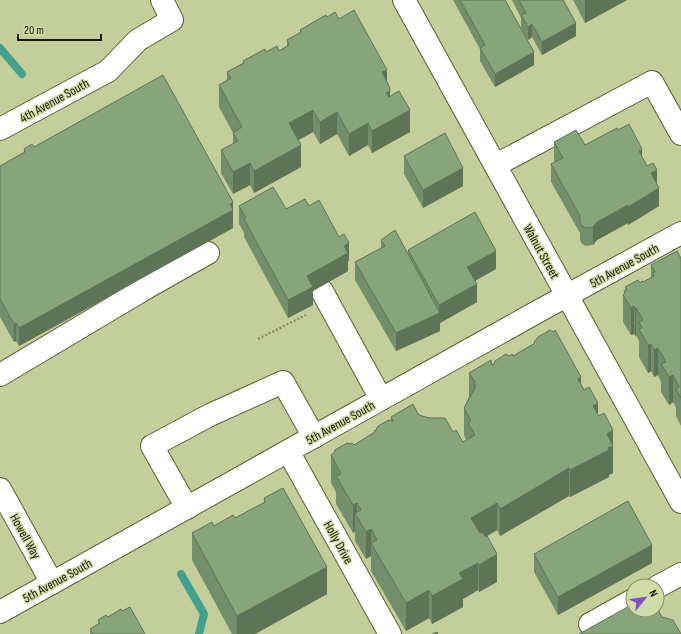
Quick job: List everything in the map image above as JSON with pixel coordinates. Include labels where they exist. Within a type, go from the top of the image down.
[{"type":"street","name":"4th Avenue South","points":[[0,129],[108,70],[138,40],[172,20],[162,0]]},
{"type":"street","name":"Walnut Street","points":[[404,0],[681,502]]},
{"type":"street","points":[[496,165],[652,82],[681,134]]},
{"type":"street","name":"5th Avenue South","points":[[0,612],[681,233]]},
{"type":"street","points":[[0,374],[208,253]]},
{"type":"street","points":[[325,297],[381,399]]},
{"type":"street","points":[[186,508],[152,446],[210,415],[283,382],[314,437]]},
{"type":"street","name":"Holly Drive","points":[[288,451],[390,634]]},
{"type":"street","name":"Howell Way","points":[[0,489],[52,583]]},
{"type":"street","points":[[665,583],[681,574]]},
{"type":"street","points":[[590,624],[625,604]]},
{"type":"path","points":[[258,339],[325,297]]},
{"type":"building","points":[[460,0],[505,0],[534,52],[495,74],[480,48],[485,45]]},
{"type":"building","points":[[519,0],[563,0],[576,23],[542,42],[532,24],[528,27],[521,15],[526,13]]},
{"type":"building","points":[[354,10],[387,70],[382,72],[390,88],[390,91],[386,93],[389,97],[399,91],[410,110],[372,131],[368,123],[349,134],[337,112],[320,122],[313,110],[289,123],[301,145],[254,171],[250,163],[233,172],[221,150],[238,141],[233,133],[242,127],[219,85],[231,78],[227,72],[265,49],[266,52],[277,46],[279,51],[289,45],[287,40],[301,32],[300,30],[326,15],[327,17],[335,12],[339,19]]},
{"type":"building","points":[[163,75],[233,202],[230,204],[233,210],[19,328],[16,323],[14,324],[0,299],[0,166],[25,152],[24,149],[32,144],[34,147]]},
{"type":"building","points":[[629,124],[642,149],[639,151],[647,166],[653,163],[657,170],[651,173],[659,188],[628,207],[628,205],[597,222],[593,227],[586,228],[582,226],[580,216],[551,164],[563,158],[554,142],[576,130],[585,145],[617,128],[618,130]]},
{"type":"building","points":[[445,133],[463,168],[423,190],[404,156]]},
{"type":"building","points":[[273,187],[286,209],[305,199],[309,206],[319,200],[339,237],[344,234],[349,243],[344,246],[348,253],[307,276],[313,287],[288,300],[244,219],[246,218],[239,206]]},
{"type":"building","points":[[475,212],[496,251],[467,267],[477,284],[439,305],[408,250]]},
{"type":"building","points":[[395,230],[440,313],[396,333],[355,262],[385,246],[381,240]]},
{"type":"building","points":[[677,251],[681,257],[681,398],[676,389],[679,387],[673,375],[669,377],[661,364],[666,362],[658,348],[654,350],[651,344],[648,345],[639,329],[642,328],[639,322],[643,320],[636,308],[634,306],[631,308],[623,295],[625,293],[624,291],[627,290],[625,287],[638,280],[640,283],[654,276],[653,273],[655,272],[651,265]]},
{"type":"building","points":[[550,330],[553,332],[555,330],[581,377],[578,379],[584,390],[589,387],[598,403],[593,406],[599,416],[604,413],[613,430],[607,434],[613,446],[608,448],[609,450],[570,470],[569,468],[500,509],[497,503],[471,518],[480,533],[482,532],[486,537],[487,536],[497,554],[479,565],[478,563],[459,573],[463,579],[432,596],[429,590],[406,603],[371,543],[377,540],[371,529],[366,532],[355,513],[361,510],[357,503],[353,505],[336,476],[341,474],[331,455],[335,450],[347,443],[352,443],[354,445],[375,432],[374,431],[378,426],[389,420],[393,421],[391,417],[413,404],[418,414],[422,416],[430,418],[445,418],[453,432],[456,430],[463,442],[475,435],[468,423],[471,421],[464,408],[475,388],[475,382],[469,373],[491,360],[492,365],[494,364],[495,361],[506,354],[509,356],[512,354],[513,356],[535,343],[534,342],[538,337]]},
{"type":"building","points":[[283,488],[327,567],[237,616],[192,533],[212,522],[214,526],[233,515],[235,518],[265,502],[264,498]]},
{"type":"building","points":[[628,501],[652,545],[558,597],[534,554]]},
{"type":"building","points":[[130,607],[145,634],[93,634],[90,629],[100,623],[98,620],[106,615],[108,617],[121,609],[122,611]]},
{"type":"building","points":[[625,608],[625,618],[665,618],[673,620],[681,634],[579,634]]},
{"type":"waterway","points":[[0,48],[22,74]]},
{"type":"waterway","points":[[181,574],[204,614],[199,634]]}]
